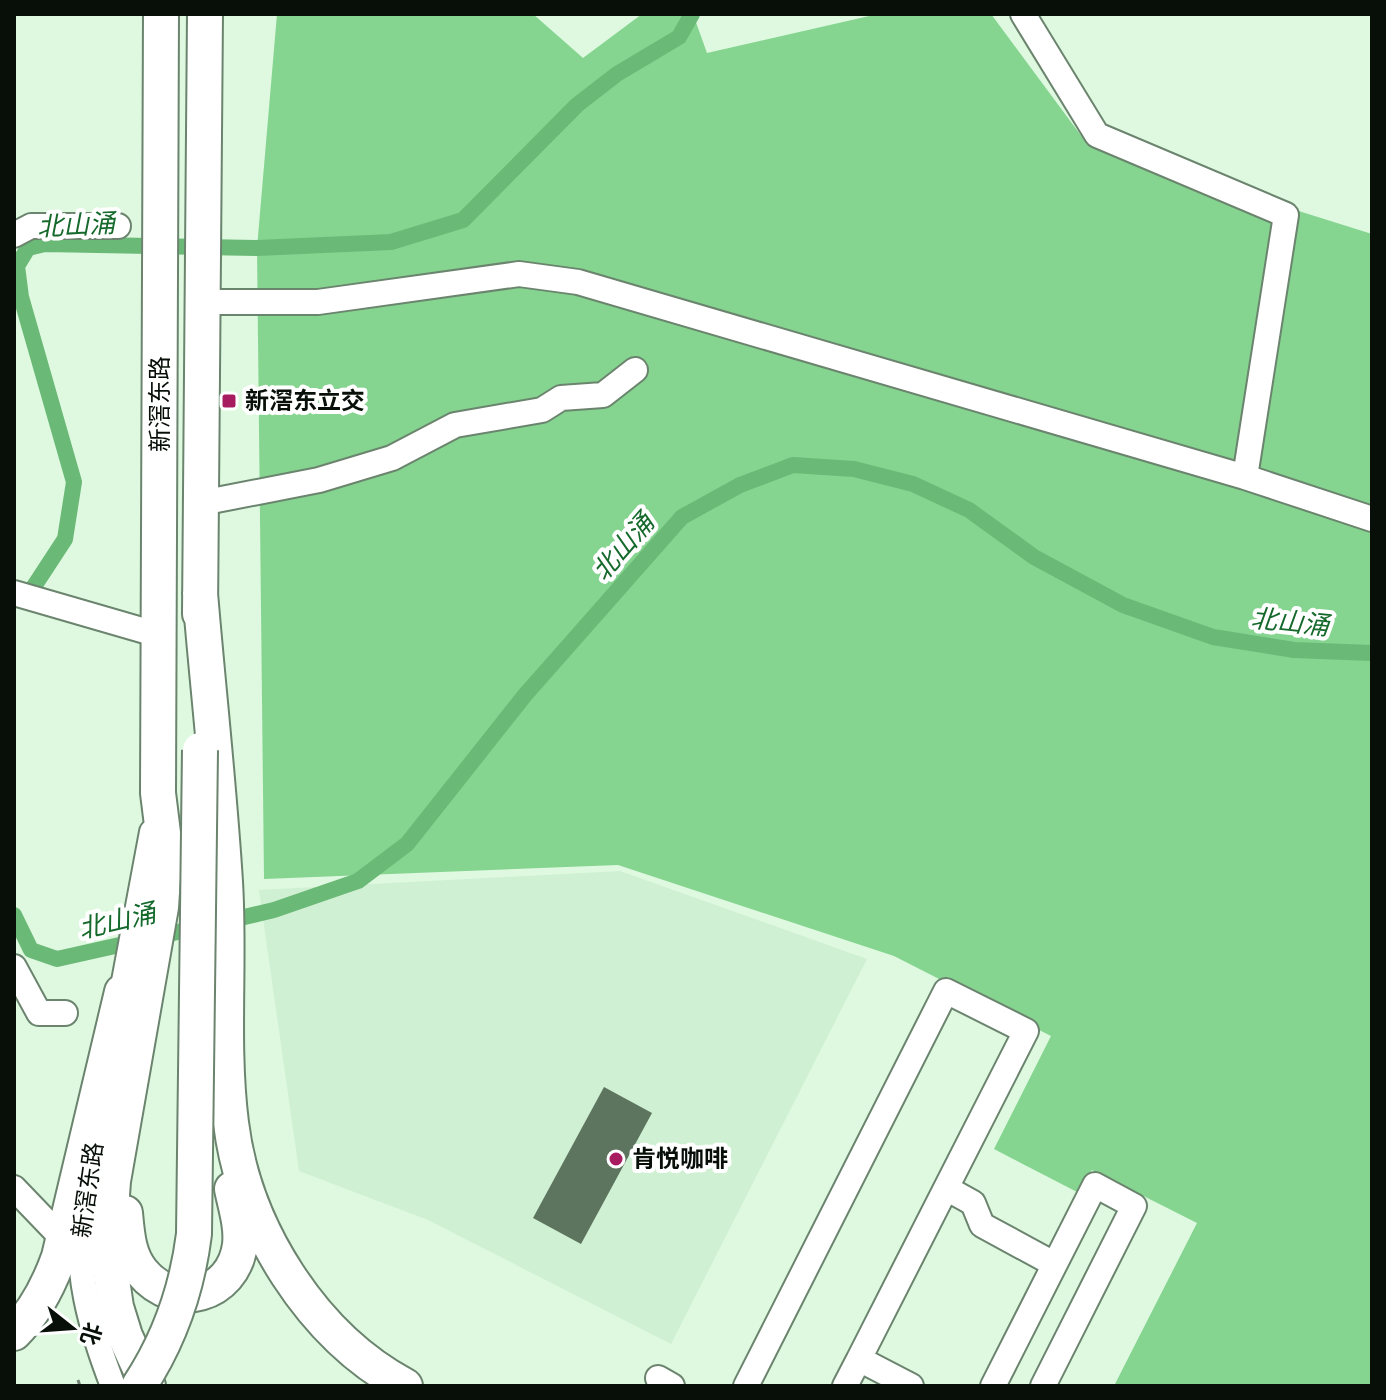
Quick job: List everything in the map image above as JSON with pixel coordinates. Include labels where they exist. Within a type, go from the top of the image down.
[{"type":"highway","name":"新滘东路","points":[[136,988],[149,907],[165,849],[158,793],[161,14]]},
{"type":"highway","name":"新滘东路","points":[[139,1386],[167,1339],[178,1311],[191,1261],[194,1234],[205,14]]},
{"type":"highway","points":[[120,1141],[126,1233],[137,1264],[144,1275],[163,1288],[188,1295],[208,1292],[219,1285],[233,1267],[238,1255],[240,1227],[231,1183],[225,884],[200,593]]},
{"type":"highway","points":[[136,988],[108,1253],[116,1307],[125,1336],[148,1386]]},
{"type":"highway","points":[[14,1333],[49,1284],[136,988]]},
{"type":"highway","points":[[231,1124],[242,1174],[260,1221],[302,1296],[354,1353],[405,1386]]},
{"type":"street","points":[[1023,14],[1097,135],[1286,215],[1245,477]]},
{"type":"street","points":[[14,235],[31,226],[118,226]]},
{"type":"street","points":[[204,290],[318,302],[519,274],[578,282],[1245,477],[1372,519]]},
{"type":"street","points":[[201,503],[319,480],[392,458],[455,425],[542,410],[561,398],[603,395],[635,370]]},
{"type":"street","points":[[14,593],[159,635]]},
{"type":"street","points":[[14,967],[39,1013],[65,1013]]},
{"type":"street","name":"新滘东路","points":[[113,1386],[90,1321],[79,1254],[86,1184],[136,988]]},
{"type":"street","points":[[746,1386],[946,991],[1026,1031],[845,1386]]},
{"type":"street","points":[[993,1386],[1095,1185],[1134,1206],[1043,1386]]},
{"type":"street","points":[[14,1188],[63,1239]]},
{"type":"street","points":[[946,1188],[973,1203],[982,1225],[1054,1264]]},
{"type":"street","points":[[859,1359],[911,1386]]},
{"type":"path","points":[[78,1380],[80,1386]]},
{"type":"shaded area","points":[[620,871],[867,959],[671,1344],[428,1220],[299,1171],[259,890]]},
{"type":"green space","points":[[277,14],[533,14],[583,58],[642,14],[693,14],[707,53],[878,14],[991,14],[1088,145],[1372,234],[1372,1386],[1114,1386],[1197,1223],[1092,1170],[1079,1193],[994,1149],[1051,1036],[894,956],[618,865],[264,879],[257,248]]},
{"type":"building","points":[[604,1087],[652,1113],[581,1244],[533,1218]]},
{"type":"waterway","name":"北山涌","points":[[31,591],[65,539],[74,482],[21,297],[17,266],[28,248],[45,244],[257,248],[391,242],[463,220],[577,105],[617,74],[679,37],[692,14]]},
{"type":"waterway","name":"北山涌","points":[[223,922],[274,910],[358,881],[407,844],[525,695],[682,517],[740,485],[793,465],[854,469],[913,484],[969,510],[1034,557],[1123,605],[1213,637],[1294,650],[1372,653]]},
{"type":"waterway","name":"北山涌","points":[[14,915],[31,950],[57,959],[200,927]]},
{"type":"place","name":"新滘东立交","points":[[229,401]]},
{"type":"place","name":"肯悦咖啡","points":[[616,1159]]}]
